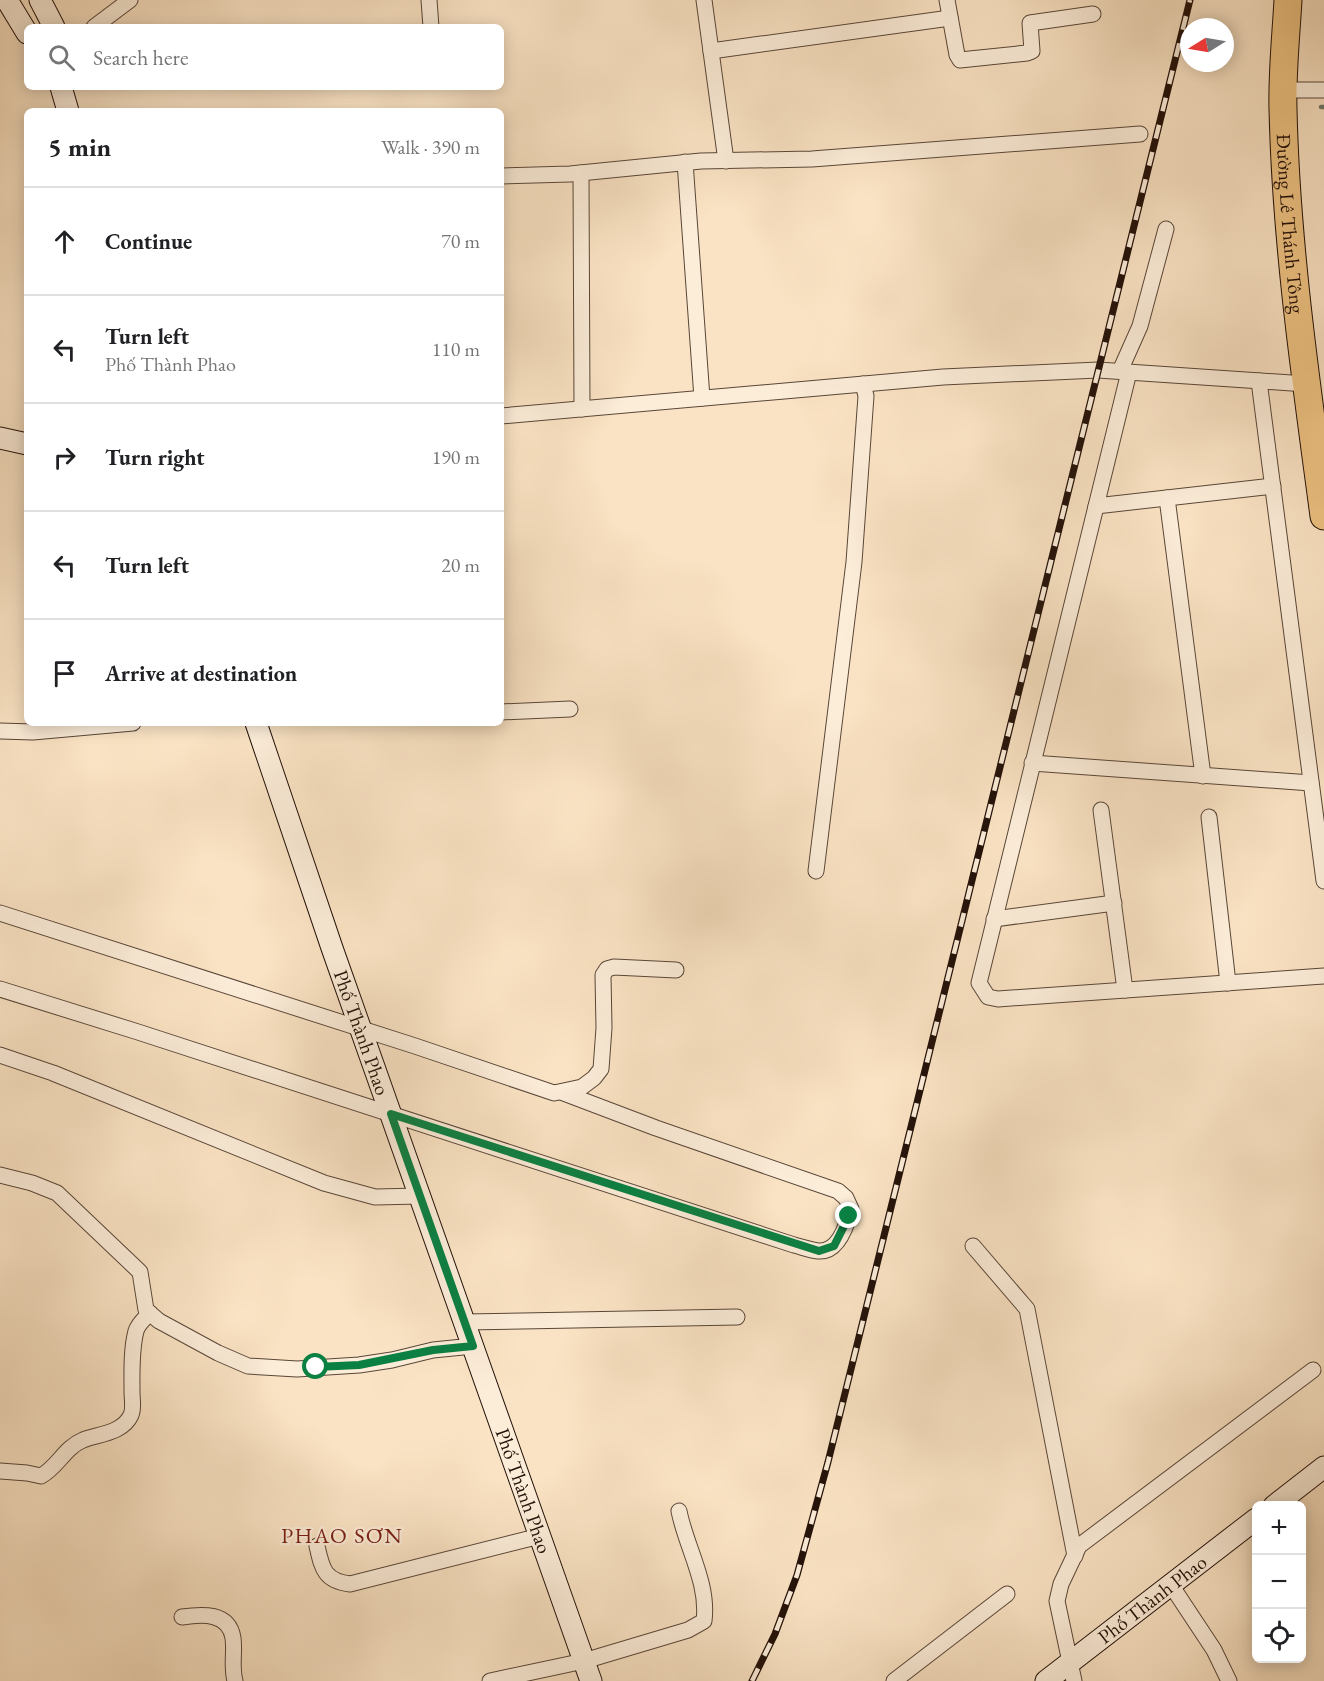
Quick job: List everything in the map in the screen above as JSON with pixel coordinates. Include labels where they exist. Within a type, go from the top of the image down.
[{"type":"highway","name":"Đường Lê Thánh Tông","points":[[1288,0],[1283,107],[1288,204],[1300,336],[1324,516]]},
{"type":"street","points":[[8,0],[24,28]]},
{"type":"street","points":[[40,0],[52,24]]},
{"type":"street","points":[[98,24],[130,0]]},
{"type":"street","points":[[429,0],[431,24]]},
{"type":"street","points":[[704,0],[726,161]]},
{"type":"street","points":[[947,0],[957,55],[960,60],[1027,53],[1032,51],[1030,23],[1093,15]]},
{"type":"street","points":[[711,51],[950,18]]},
{"type":"street","points":[[62,90],[67,108]]},
{"type":"street","points":[[1284,90],[1324,90]]},
{"type":"street","points":[[504,176],[582,172],[685,162],[812,159],[1140,134]]},
{"type":"street","points":[[685,162],[702,398]]},
{"type":"street","points":[[582,172],[582,409]]},
{"type":"street","points":[[1166,229],[1140,326],[1124,371],[1096,506],[979,983],[988,997],[998,999],[1324,976]]},
{"type":"street","points":[[504,416],[955,376],[1098,370],[1306,384]]},
{"type":"street","points":[[1259,381],[1324,880]]},
{"type":"street","points":[[816,871],[854,562],[866,396],[863,384]]},
{"type":"street","points":[[0,438],[24,443]]},
{"type":"street","points":[[1096,506],[1273,486]]},
{"type":"street","points":[[1167,498],[1203,776]]},
{"type":"street","points":[[504,712],[570,709]]},
{"type":"street","points":[[0,731],[33,732],[100,726]]},
{"type":"street","name":"Phố Thành Phao","points":[[257,726],[362,1033],[591,1681]]},
{"type":"street","points":[[1032,763],[1311,783]]},
{"type":"street","points":[[1101,810],[1125,990]]},
{"type":"street","points":[[1209,817],[1228,983]]},
{"type":"street","points":[[994,919],[1114,903]]},
{"type":"street","points":[[0,913],[362,1033],[554,1093],[582,1087],[601,1069],[604,1028],[603,975],[607,969],[614,967],[676,970]]},
{"type":"street","points":[[0,989],[389,1108],[794,1245],[819,1251],[834,1246],[840,1238],[851,1209],[846,1198],[838,1191],[656,1128],[561,1092]]},
{"type":"street","points":[[0,1055],[53,1073],[324,1183],[375,1197],[420,1196]]},
{"type":"street","points":[[0,1175],[57,1192],[140,1272],[146,1310],[159,1321],[218,1353],[248,1366],[297,1369],[359,1365],[433,1350],[473,1346]]},
{"type":"street","points":[[973,1246],[1027,1309],[1075,1556]]},
{"type":"street","points":[[0,1471],[41,1476],[50,1471],[71,1447],[82,1440],[112,1431],[125,1422],[132,1414],[132,1366],[136,1331],[150,1313]]},
{"type":"street","points":[[464,1322],[737,1317]]},
{"type":"street","points":[[1072,1671],[1057,1601],[1061,1584],[1079,1546],[1313,1370]]},
{"type":"street","points":[[1280,1501],[1324,1467]]},
{"type":"street","points":[[490,1681],[584,1661],[688,1630],[704,1621],[705,1607],[701,1587],[679,1511]]},
{"type":"street","name":"Phố Thành Phao","points":[[1046,1681],[1072,1671],[1171,1585],[1252,1523]]},
{"type":"street","points":[[317,1546],[321,1566],[328,1576],[340,1583],[350,1584],[540,1536]]},
{"type":"street","points":[[1171,1585],[1214,1650],[1229,1681]]},
{"type":"street","points":[[894,1681],[1007,1594]]},
{"type":"street","points":[[182,1617],[213,1616],[225,1623],[233,1637],[232,1669],[235,1681]]},
{"type":"railway","points":[[752,1681],[775,1634],[797,1575],[828,1462],[1190,0]]},
{"type":"district","name":"PHAO SƠN","points":[[342,1535]]},
{"type":"route","points":[[316,1367],[359,1365],[433,1350],[473,1346],[391,1114],[794,1245],[819,1251],[829,1250],[834,1246],[849,1216]]}]
